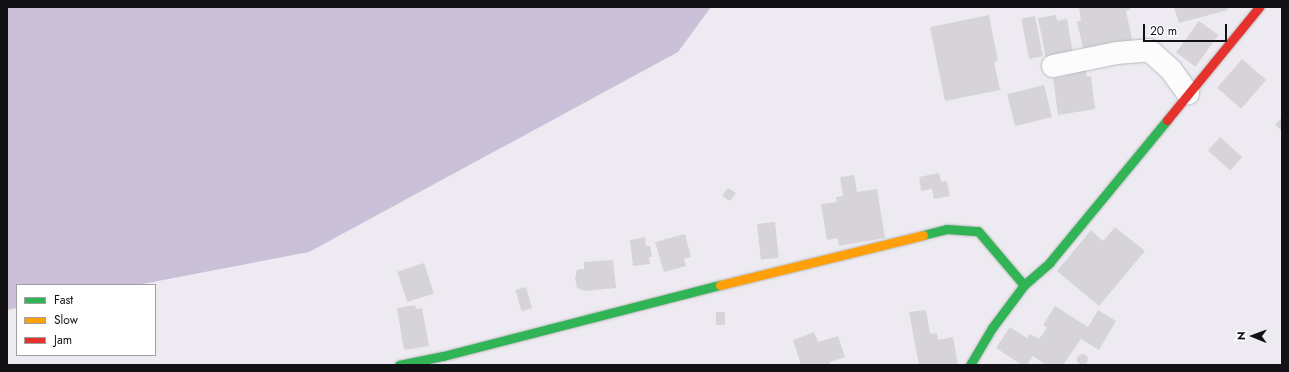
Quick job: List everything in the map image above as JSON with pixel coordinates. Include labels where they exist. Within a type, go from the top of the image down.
[{"type":"street","points":[[970,365],[992,328],[1024,285],[1050,262],[1259,7]]},
{"type":"street","points":[[1052,66],[1117,53],[1149,50],[1171,70],[1188,93]]},
{"type":"street","points":[[398,365],[443,356],[718,285],[947,229],[978,231],[1024,285]]},
{"type":"shaded area","points":[[7,7],[711,7],[678,52],[309,252],[142,284],[16,284],[16,308],[7,310]]},
{"type":"building","points":[[1079,7],[1129,7],[1130,10],[1126,11],[1133,44],[1084,54],[1077,21],[1081,21]]},
{"type":"building","points":[[1174,7],[1227,7],[1228,10],[1179,23]]},
{"type":"building","points":[[989,15],[998,61],[994,62],[1000,90],[945,101],[930,27]]},
{"type":"building","points":[[1056,15],[1057,21],[1067,19],[1073,54],[1046,59],[1038,18]]},
{"type":"building","points":[[1035,16],[1043,56],[1029,59],[1021,19]]},
{"type":"building","points":[[1199,21],[1218,35],[1195,67],[1176,53]]},
{"type":"building","points":[[1242,59],[1266,80],[1241,109],[1217,88]]},
{"type":"building","points":[[1085,69],[1087,77],[1091,76],[1095,109],[1058,115],[1053,78],[1065,76],[1065,72]]},
{"type":"building","points":[[1044,85],[1052,117],[1015,126],[1007,94]]},
{"type":"building","points":[[1282,117],[1282,131],[1275,125]]},
{"type":"building","points":[[1220,137],[1242,157],[1230,170],[1208,150]]},
{"type":"building","points":[[939,173],[941,182],[947,181],[950,196],[934,199],[932,189],[921,191],[919,177]]},
{"type":"building","points":[[854,175],[857,192],[877,189],[885,238],[839,246],[838,238],[827,240],[821,204],[837,202],[836,197],[843,196],[840,177]]},
{"type":"building","points":[[728,188],[736,193],[730,201],[722,196]]},
{"type":"building","points":[[775,222],[779,258],[761,260],[757,224]]},
{"type":"building","points":[[1115,227],[1145,251],[1099,306],[1057,271],[1091,230],[1103,241]]},
{"type":"building","points":[[685,234],[691,257],[684,259],[686,266],[664,272],[655,242]]},
{"type":"building","points":[[645,237],[646,246],[650,246],[652,257],[649,257],[650,264],[633,266],[630,240]]},
{"type":"building","points":[[613,260],[616,288],[585,291],[577,288],[575,278],[577,270],[584,269],[584,262]]},
{"type":"building","points":[[424,263],[434,293],[407,302],[397,272]]},
{"type":"building","points":[[526,287],[532,308],[521,311],[515,290]]},
{"type":"building","points":[[415,305],[416,309],[422,308],[429,346],[404,350],[397,308]]},
{"type":"building","points":[[1055,306],[1088,327],[1098,310],[1116,321],[1099,350],[1081,339],[1063,365],[1046,365],[1033,356],[1027,365],[1022,365],[996,348],[1010,327],[1027,338],[1030,334],[1039,339],[1047,328],[1043,325]]},
{"type":"building","points":[[926,310],[930,334],[937,333],[938,340],[953,337],[958,365],[919,365],[909,312]]},
{"type":"building","points":[[716,312],[725,312],[725,325],[716,325]]},
{"type":"building","points":[[814,332],[818,342],[838,336],[845,357],[830,362],[831,365],[801,365],[793,340]]},
{"type":"building","points":[[1080,354],[1084,354],[1086,355],[1086,363],[1080,364],[1077,361],[1077,357]]},
{"type":"traffic: fast","points":[[970,365],[992,328],[1024,285],[1050,262],[1167,120]]},
{"type":"traffic: fast","points":[[923,235],[947,229],[978,231],[1024,285]]},
{"type":"traffic: fast","points":[[399,365],[443,356],[720,285]]},
{"type":"traffic: slow","points":[[720,285],[923,235]]},
{"type":"traffic: jam","points":[[1167,120],[1259,7]]}]
